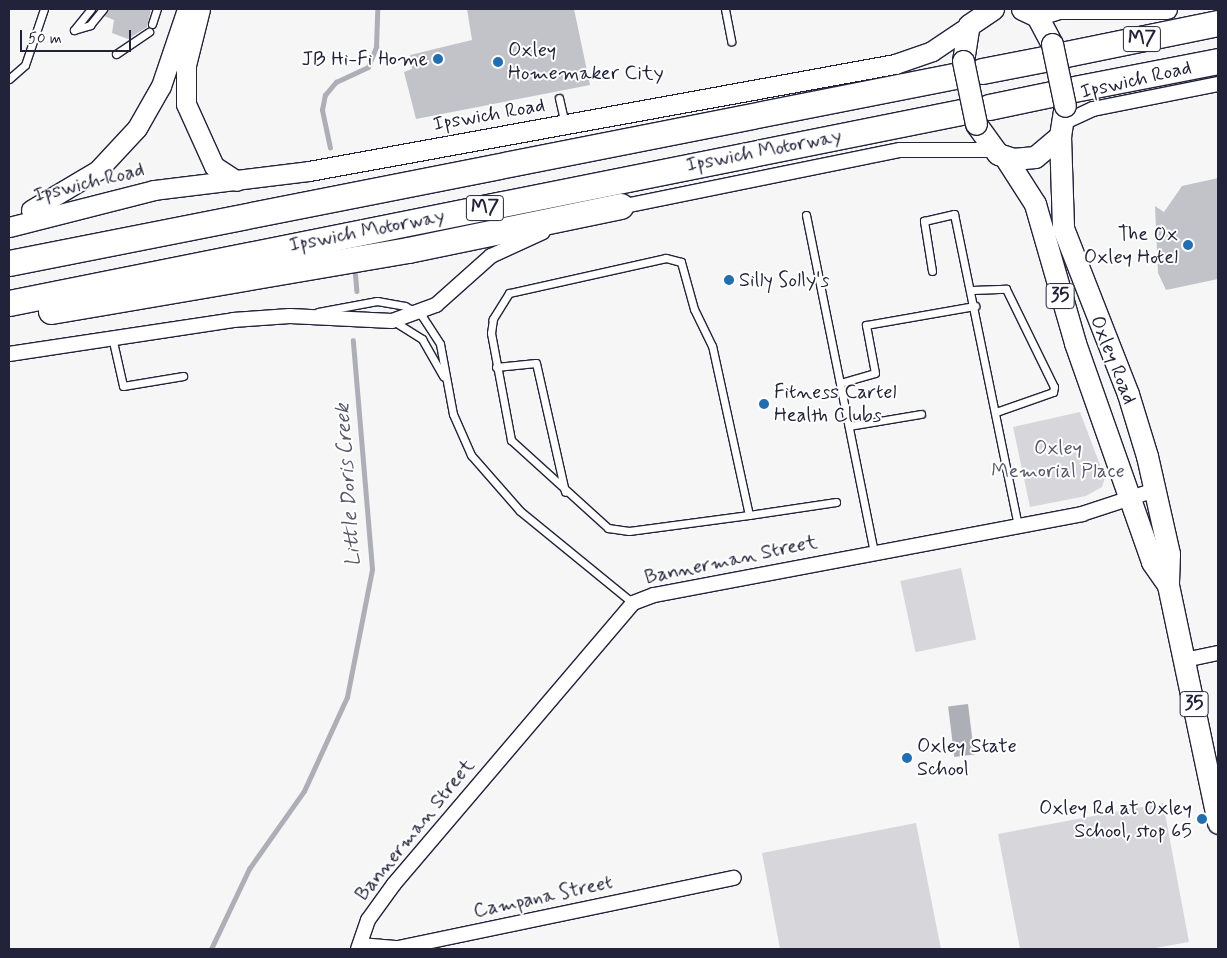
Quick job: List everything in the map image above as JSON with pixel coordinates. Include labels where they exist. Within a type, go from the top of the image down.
[{"type":"highway","name":"Ipswich Motorway","points":[[9,263],[966,69],[1218,24]]},
{"type":"highway","name":"Ipswich Motorway","points":[[9,303],[975,114],[1063,109],[1218,61]]},
{"type":"highway","points":[[9,318],[408,250],[620,206]]},
{"type":"main road","points":[[9,218],[67,193],[121,148],[157,93],[186,9]]},
{"type":"main road","points":[[200,9],[186,65],[188,112],[214,166],[238,182]]},
{"type":"main road","points":[[970,20],[993,9]]},
{"type":"main road","points":[[1028,11],[1059,9],[1167,9]]},
{"type":"main road","name":"35","points":[[1028,11],[1054,52],[1063,109]]},
{"type":"main road","name":"Ipswich Road","points":[[9,226],[130,195],[238,182],[895,64],[932,51],[970,20]]},
{"type":"main road","name":"35","points":[[970,20],[966,69],[975,114],[999,154]]},
{"type":"main road","points":[[999,154],[1035,157],[1063,109]]},
{"type":"main road","name":"Oxley Road","points":[[1063,109],[1063,228],[1128,394],[1155,490],[1169,554],[1168,585],[1218,823]]},
{"type":"main road","name":"Oxley Road","points":[[999,154],[1035,204],[1075,343],[1152,562],[1168,585]]},
{"type":"street","name":"Ipswich Road","points":[[1063,109],[1093,109],[1218,84]]},
{"type":"street","points":[[9,354],[112,337],[290,316],[392,321],[418,314],[446,299],[505,247],[620,206],[900,150],[999,154]]},
{"type":"street","name":"Bannerman Street","points":[[359,947],[368,920],[394,884],[633,603],[874,552],[1082,514],[1155,490]]},
{"type":"street","points":[[1185,660],[1218,654]]},
{"type":"street","name":"Campana Street","points":[[359,947],[398,948],[734,878]]},
{"type":"lane","points":[[9,79],[25,65],[44,9]]},
{"type":"lane","points":[[91,9],[74,30],[90,25],[103,9]]},
{"type":"lane","points":[[152,24],[157,9]]},
{"type":"lane","points":[[725,9],[731,40]]},
{"type":"lane","points":[[116,54],[149,32]]},
{"type":"lane","points":[[559,98],[565,124]]},
{"type":"lane","points":[[932,271],[924,221],[954,214],[972,290],[1018,525]]},
{"type":"lane","points":[[806,215],[874,552]]},
{"type":"lane","points":[[748,515],[712,346],[694,309],[681,262],[666,258],[517,288],[505,298],[493,319],[496,367],[511,440],[565,492],[600,522],[618,530],[748,515],[836,502]]},
{"type":"lane","points":[[972,290],[1006,289],[1054,384],[1053,392],[996,412]]},
{"type":"lane","points":[[290,316],[377,301],[405,306],[418,314],[440,344],[444,378],[462,438],[476,459],[520,511],[633,603]]},
{"type":"lane","points":[[840,383],[875,373],[866,325],[975,306]]},
{"type":"lane","points":[[392,321],[422,339],[444,378]]},
{"type":"lane","points":[[112,337],[123,386],[183,376]]},
{"type":"lane","points":[[496,367],[536,363],[565,492]]},
{"type":"lane","points":[[849,426],[921,414]]},
{"type":"green space","name":"Oxley Memorial Place","points":[[1080,412],[1105,478],[1102,487],[1086,496],[1030,507],[1013,427]]},
{"type":"green space","points":[[961,568],[976,639],[916,652],[900,581]]},
{"type":"green space","points":[[1163,803],[1189,942],[1150,949],[1020,949],[998,834]]},
{"type":"green space","points":[[916,823],[941,949],[780,949],[762,853]]},
{"type":"shaded area","points":[[968,704],[974,755],[954,757],[948,706]]},
{"type":"building","points":[[108,9],[151,9],[147,27],[128,39],[112,33],[114,20],[104,16]]},
{"type":"building","name":"Oxley Homemaker City","points":[[467,9],[574,9],[590,85],[416,119],[404,72],[412,69],[410,55],[472,40]]},
{"type":"building","name":"The Ox Oxley Hotel","points":[[1218,178],[1218,279],[1166,290],[1158,273],[1155,206],[1164,212],[1182,186]]},
{"type":"waterway","name":"Little Doris Creek","points":[[330,148],[322,110],[325,95],[336,82],[368,67],[376,47],[377,9]]},
{"type":"waterway","name":"Little Doris Creek","points":[[355,269],[357,291]]},
{"type":"waterway","name":"Little Doris Creek","points":[[211,949],[249,869],[304,791],[347,697],[372,569],[353,341]]},
{"type":"place","name":"JB Hi-Fi Home","points":[[438,59]]},
{"type":"place","name":"Oxley Homemaker City","points":[[498,62]]},
{"type":"place","name":"The Ox Oxley Hotel","points":[[1188,245]]},
{"type":"place","name":"Silly Solly's","points":[[729,280]]},
{"type":"place","name":"Fitness Cartel Health Clubs","points":[[764,404]]},
{"type":"place","name":"Oxley State School","points":[[907,758]]},
{"type":"place","name":"Oxley Rd at Oxley School, stop 65","points":[[1202,819]]}]
